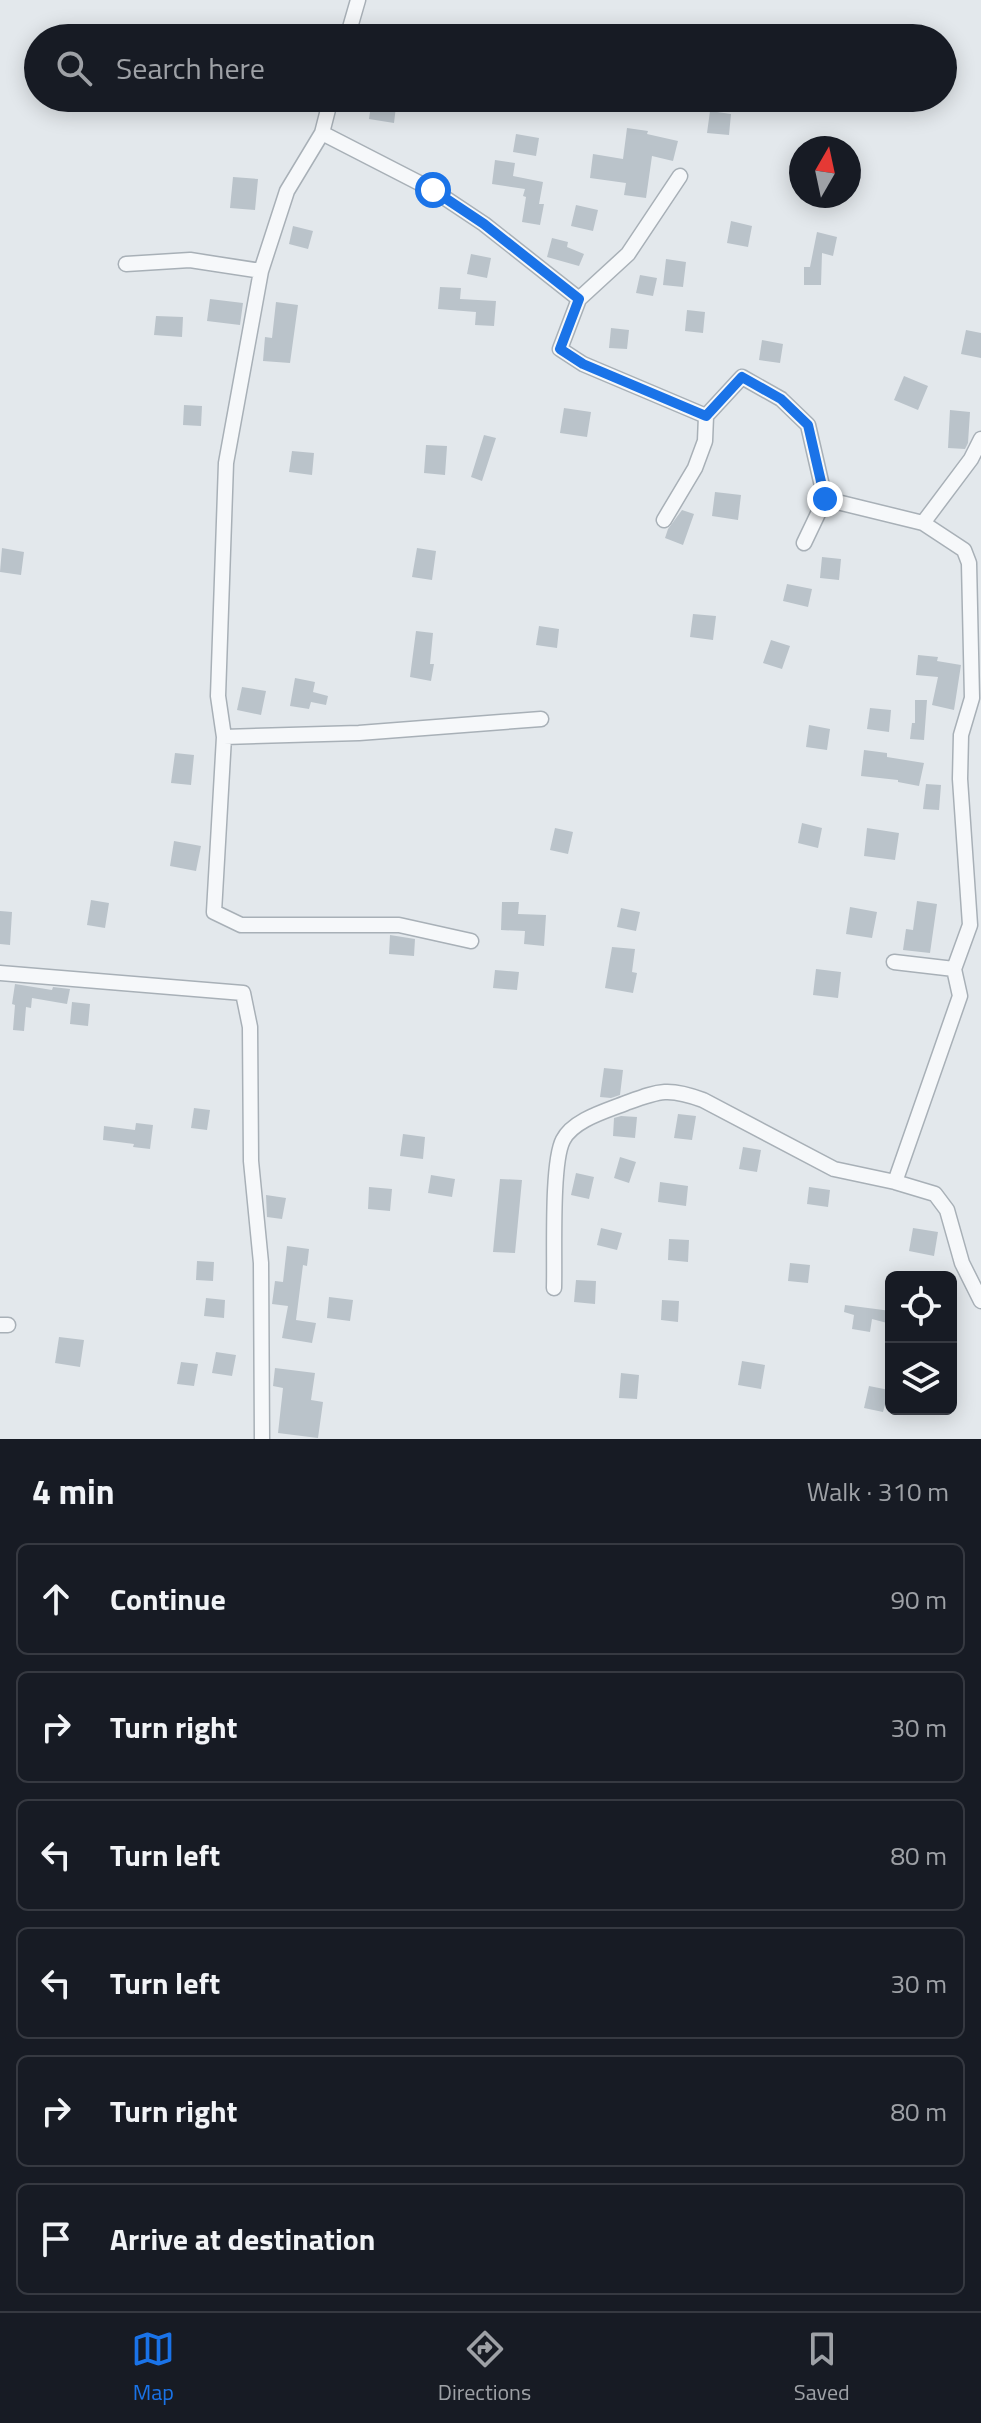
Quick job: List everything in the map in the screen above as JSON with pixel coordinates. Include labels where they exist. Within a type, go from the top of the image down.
[{"type":"street","points":[[351,24],[358,0]]},
{"type":"street","points":[[327,112],[322,133],[287,191],[261,271],[226,463],[218,696],[224,737],[214,912],[241,925],[399,925],[471,941]]},
{"type":"street","points":[[322,133],[433,190],[484,224],[579,299]]},
{"type":"street","points":[[680,176],[628,254],[579,299],[560,349],[583,364],[706,416]]},
{"type":"street","points":[[126,264],[190,260],[261,271]]},
{"type":"street","points":[[664,520],[695,468],[705,441],[706,416],[742,377],[781,399],[808,425],[825,499],[804,543]]},
{"type":"street","points":[[923,523],[971,459],[981,439]]},
{"type":"street","points":[[825,499],[923,523],[964,550],[975,564],[972,698],[961,735],[960,779],[970,925],[954,969],[960,996],[895,1182]]},
{"type":"street","points":[[224,737],[359,733],[541,719]]},
{"type":"street","points":[[894,962],[954,969]]},
{"type":"street","points":[[0,973],[243,993],[250,1027],[251,1161],[261,1263],[262,1439]]},
{"type":"street","points":[[554,1288],[557,1165],[563,1140],[577,1126],[601,1112],[660,1091],[682,1092],[703,1100],[834,1169],[935,1194],[947,1210],[962,1263],[981,1301]]},
{"type":"building","points":[[370,112],[395,112],[394,123],[369,119]]},
{"type":"building","points":[[710,112],[731,114],[729,135],[707,133]]},
{"type":"building","points":[[627,128],[678,141],[673,161],[652,156],[646,198],[624,195],[626,183],[590,178],[593,154],[623,159]]},
{"type":"building","points":[[516,134],[539,138],[536,156],[513,152]]},
{"type":"building","points":[[495,160],[515,163],[513,176],[543,182],[539,204],[544,204],[540,225],[522,222],[525,189],[492,184]]},
{"type":"building","points":[[233,177],[258,179],[255,210],[230,208]]},
{"type":"building","points":[[576,205],[598,210],[593,231],[571,226]]},
{"type":"building","points":[[731,221],[752,226],[748,247],[727,243]]},
{"type":"building","points":[[293,226],[313,231],[308,249],[289,244]]},
{"type":"building","points":[[817,232],[837,237],[833,256],[822,253],[821,285],[804,285],[804,267],[810,267]]},
{"type":"building","points":[[552,238],[568,242],[567,247],[584,254],[579,266],[547,257]]},
{"type":"building","points":[[471,254],[491,258],[487,278],[467,274]]},
{"type":"building","points":[[666,259],[686,262],[683,287],[663,285]]},
{"type":"building","points":[[640,275],[657,278],[653,296],[636,293]]},
{"type":"building","points":[[440,287],[461,288],[460,299],[496,301],[494,326],[475,325],[476,312],[438,309]]},
{"type":"building","points":[[210,299],[243,303],[240,325],[207,321]]},
{"type":"building","points":[[276,302],[298,305],[290,363],[263,361],[265,337],[272,338]]},
{"type":"building","points":[[687,310],[705,312],[703,333],[685,331]]},
{"type":"building","points":[[156,316],[183,317],[182,337],[154,335]]},
{"type":"building","points":[[611,328],[629,330],[627,349],[609,348]]},
{"type":"building","points":[[966,330],[981,333],[981,358],[961,354]]},
{"type":"building","points":[[762,340],[783,344],[780,363],[759,360]]},
{"type":"building","points":[[904,376],[928,386],[918,410],[894,400]]},
{"type":"building","points":[[184,405],[202,406],[201,426],[183,425]]},
{"type":"building","points":[[564,408],[591,412],[587,437],[560,433]]},
{"type":"building","points":[[950,410],[970,412],[965,449],[948,448]]},
{"type":"building","points":[[484,435],[496,438],[482,481],[471,477]]},
{"type":"building","points":[[426,445],[447,446],[445,475],[424,473]]},
{"type":"building","points":[[292,451],[314,453],[312,475],[289,472]]},
{"type":"building","points":[[715,492],[741,495],[738,520],[712,516]]},
{"type":"building","points":[[682,510],[694,514],[683,545],[665,538]]},
{"type":"building","points":[[2,548],[24,552],[21,575],[0,572]]},
{"type":"building","points":[[417,548],[436,551],[432,580],[412,577]]},
{"type":"building","points":[[822,557],[841,559],[839,580],[820,578]]},
{"type":"building","points":[[787,584],[812,589],[808,607],[783,601]]},
{"type":"building","points":[[693,614],[716,616],[713,640],[690,637]]},
{"type":"building","points":[[539,626],[559,629],[557,648],[536,645]]},
{"type":"building","points":[[416,631],[433,633],[431,681],[410,677]]},
{"type":"building","points":[[771,640],[790,646],[782,669],[763,663]]},
{"type":"building","points":[[918,655],[938,657],[937,661],[961,665],[954,710],[932,705],[938,677],[916,675]]},
{"type":"building","points":[[295,678],[315,682],[313,692],[328,696],[326,705],[311,702],[309,709],[290,706]]},
{"type":"building","points":[[242,687],[266,691],[261,715],[237,710]]},
{"type":"building","points":[[915,700],[927,700],[924,740],[910,739],[912,723],[915,723]]},
{"type":"building","points":[[870,708],[891,710],[889,732],[867,729]]},
{"type":"building","points":[[809,725],[830,729],[827,750],[806,747]]},
{"type":"building","points":[[864,750],[924,763],[919,786],[861,776]]},
{"type":"building","points":[[175,753],[194,755],[191,785],[171,783]]},
{"type":"building","points":[[926,784],[941,785],[939,810],[923,809]]},
{"type":"building","points":[[802,823],[822,828],[818,848],[798,843]]},
{"type":"building","points":[[555,828],[573,832],[568,854],[550,850]]},
{"type":"building","points":[[867,828],[899,833],[895,860],[864,856]]},
{"type":"building","points":[[174,841],[201,846],[196,871],[170,866]]},
{"type":"building","points":[[91,900],[109,903],[105,928],[87,925]]},
{"type":"building","points":[[917,901],[937,904],[930,953],[903,950],[906,929],[913,930]]},
{"type":"building","points":[[502,902],[519,902],[518,914],[546,915],[544,946],[524,944],[525,931],[501,930]]},
{"type":"building","points":[[850,907],[877,912],[872,938],[846,934]]},
{"type":"building","points":[[621,908],[640,912],[636,931],[617,927]]},
{"type":"building","points":[[0,911],[12,912],[10,945],[0,944]]},
{"type":"building","points":[[390,935],[415,939],[414,956],[389,954]]},
{"type":"building","points":[[612,947],[635,949],[632,972],[637,973],[633,993],[605,988]]},
{"type":"building","points":[[816,969],[841,972],[838,998],[813,995]]},
{"type":"building","points":[[495,970],[519,972],[517,990],[493,988]]},
{"type":"building","points":[[15,984],[52,990],[53,987],[70,989],[67,1004],[32,998],[31,1008],[26,1007],[24,1031],[13,1030]]},
{"type":"building","points":[[72,1002],[90,1004],[88,1026],[70,1024]]},
{"type":"building","points":[[604,1068],[623,1070],[620,1095],[600,1097]]},
{"type":"building","points":[[194,1108],[210,1110],[207,1130],[191,1128]]},
{"type":"building","points":[[678,1114],[696,1116],[692,1140],[674,1138]]},
{"type":"building","points":[[637,1117],[635,1138],[613,1136],[614,1118]]},
{"type":"building","points":[[136,1123],[153,1125],[150,1149],[103,1140],[104,1126],[135,1130]]},
{"type":"building","points":[[403,1134],[425,1137],[423,1159],[400,1156]]},
{"type":"building","points":[[743,1147],[761,1150],[757,1172],[739,1169]]},
{"type":"building","points":[[620,1157],[636,1162],[629,1183],[614,1178]]},
{"type":"building","points":[[576,1173],[594,1177],[589,1199],[571,1195]]},
{"type":"building","points":[[431,1175],[455,1179],[452,1197],[428,1193]]},
{"type":"building","points":[[500,1179],[522,1180],[515,1253],[493,1252]]},
{"type":"building","points":[[660,1182],[688,1186],[686,1206],[658,1202]]},
{"type":"building","points":[[369,1187],[392,1189],[390,1211],[368,1209]]},
{"type":"building","points":[[809,1187],[830,1190],[828,1207],[807,1204]]},
{"type":"building","points":[[266,1195],[286,1198],[282,1219],[267,1217]]},
{"type":"building","points":[[601,1228],[622,1233],[617,1250],[597,1245]]},
{"type":"building","points":[[913,1228],[938,1232],[934,1256],[909,1251]]},
{"type":"building","points":[[669,1239],[689,1240],[688,1262],[668,1260]]},
{"type":"building","points":[[287,1246],[309,1249],[307,1266],[303,1265],[296,1320],[316,1323],[312,1343],[282,1338],[288,1306],[272,1304],[275,1281],[283,1282]]},
{"type":"building","points":[[197,1261],[214,1262],[213,1281],[196,1280]]},
{"type":"building","points":[[790,1263],[810,1265],[808,1283],[788,1281]]},
{"type":"building","points":[[576,1280],[596,1281],[595,1304],[574,1302]]},
{"type":"building","points":[[329,1297],[353,1300],[350,1321],[327,1318]]},
{"type":"building","points":[[206,1298],[225,1300],[224,1318],[204,1316]]},
{"type":"building","points":[[662,1300],[679,1301],[678,1322],[661,1320]]},
{"type":"building","points":[[845,1305],[885,1310],[885,1322],[872,1319],[870,1332],[852,1329],[854,1315],[844,1312]]},
{"type":"building","points":[[59,1337],[84,1340],[80,1367],[55,1363]]},
{"type":"building","points":[[216,1352],[236,1355],[232,1376],[212,1373]]},
{"type":"building","points":[[742,1361],[765,1365],[761,1389],[738,1385]]},
{"type":"building","points":[[181,1362],[198,1364],[194,1386],[177,1384]]},
{"type":"building","points":[[275,1368],[315,1373],[311,1400],[323,1402],[318,1438],[278,1433],[283,1388],[273,1386]]},
{"type":"building","points":[[621,1373],[639,1375],[637,1399],[619,1398]]},
{"type":"building","points":[[869,1386],[885,1389],[883,1412],[864,1408]]},
{"type":"route","points":[[433,190],[484,224],[579,299],[560,349],[583,364],[706,416],[742,377],[781,399],[808,425],[825,499]]}]
